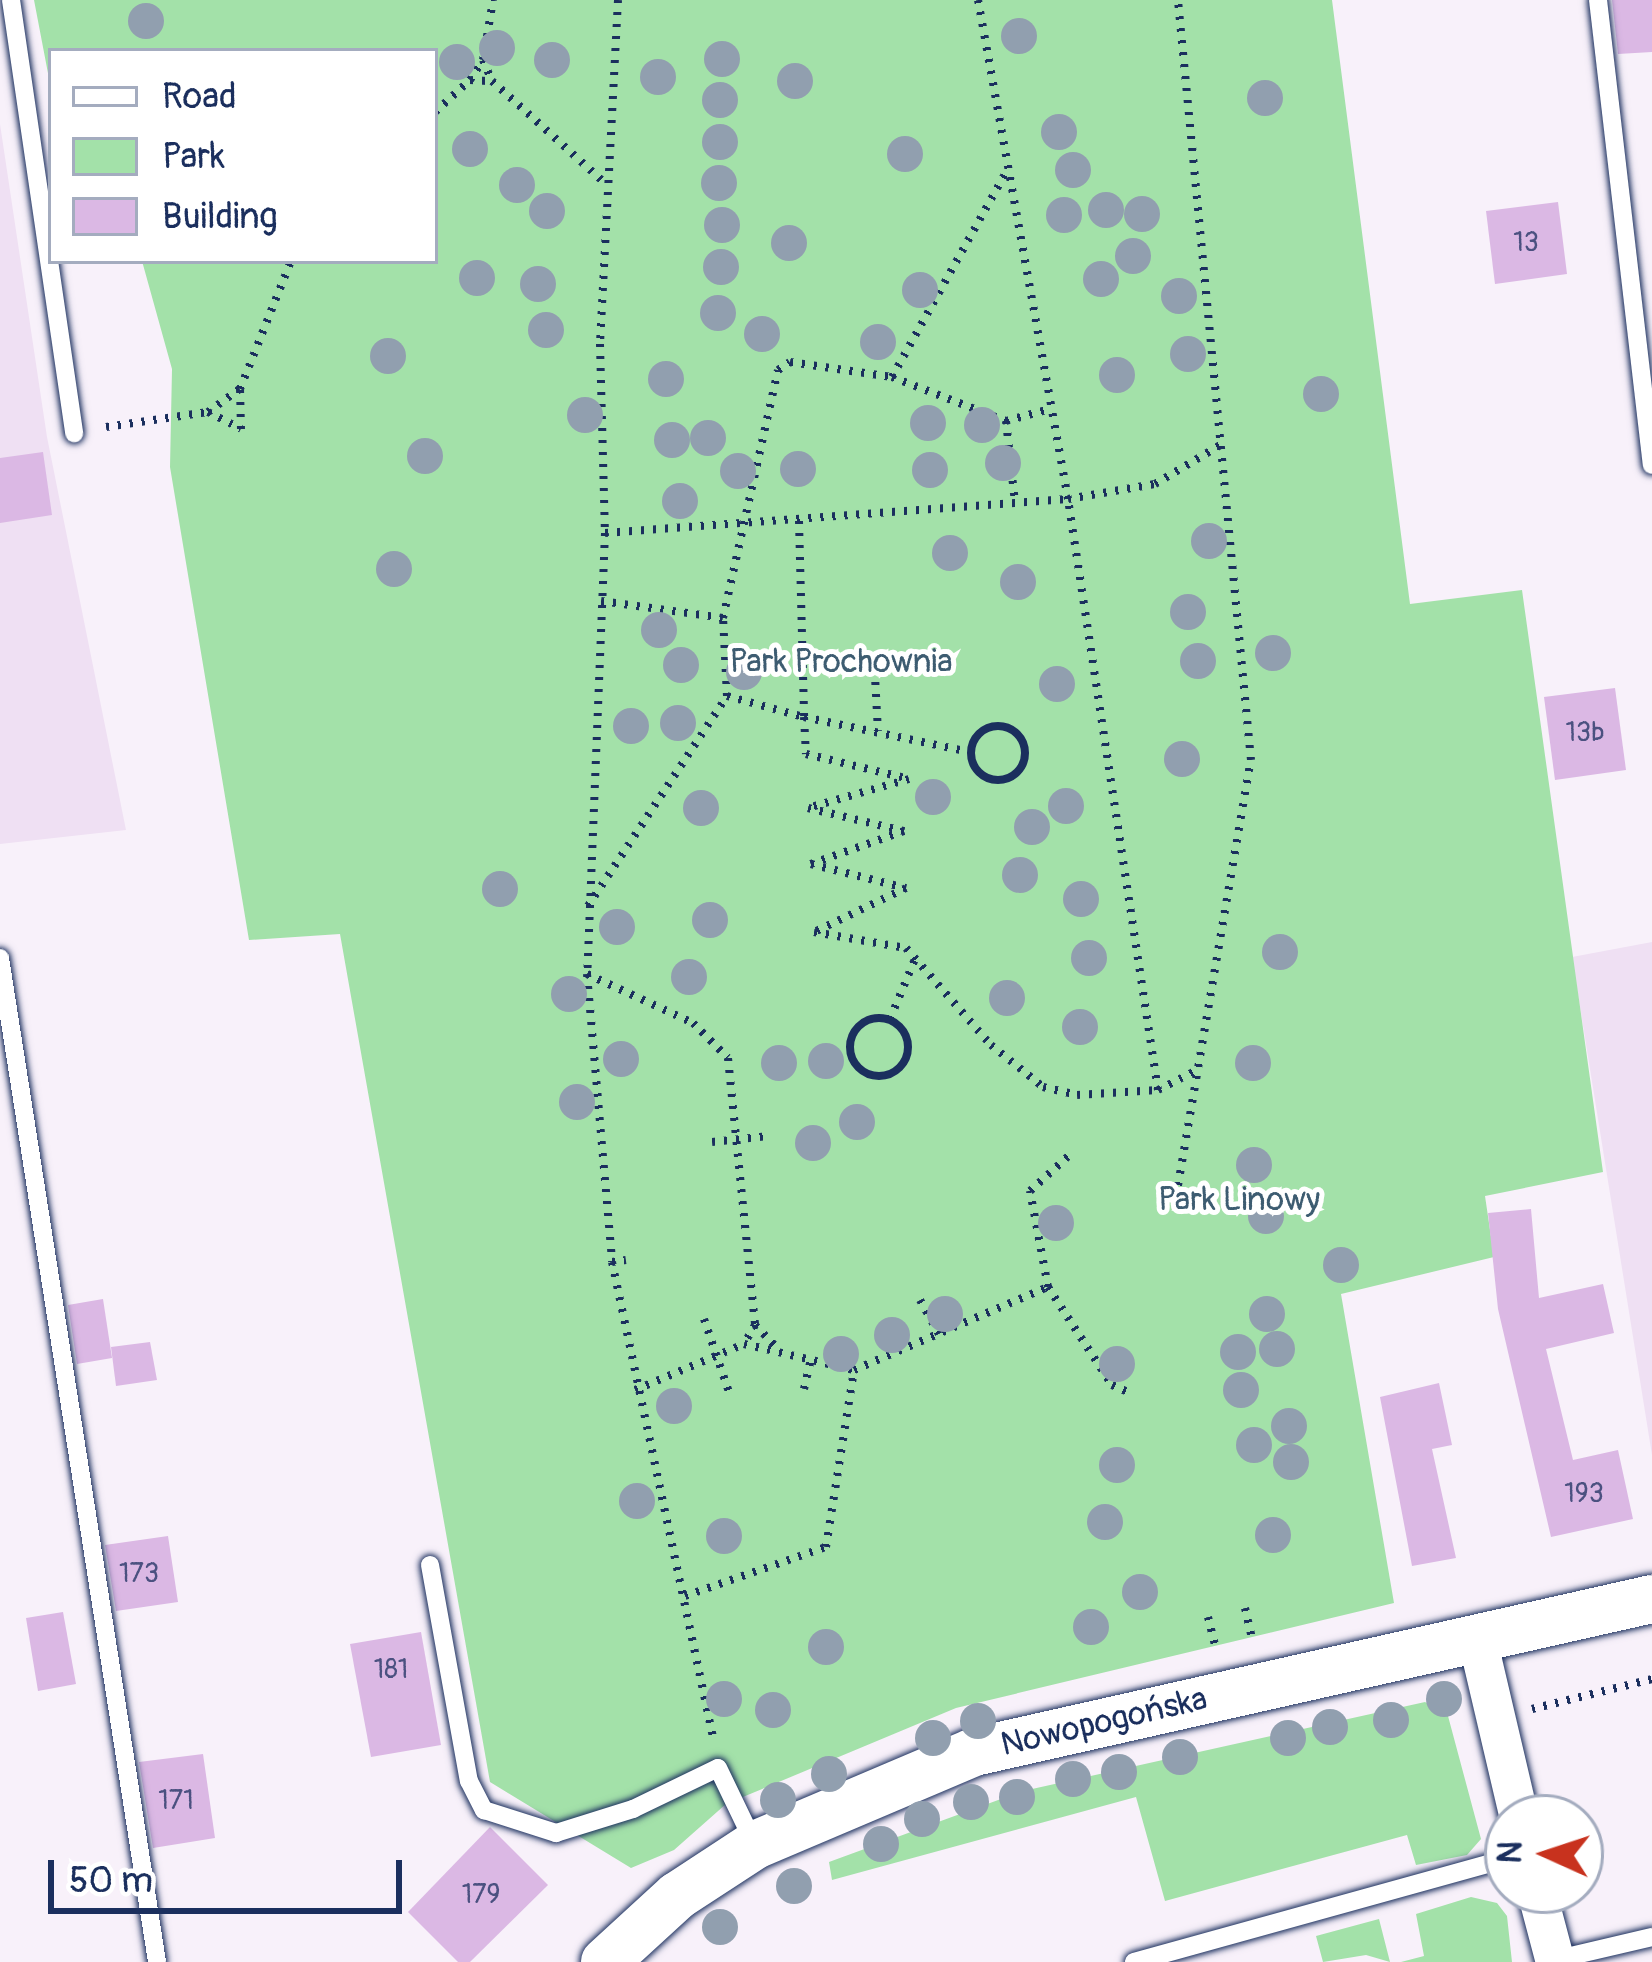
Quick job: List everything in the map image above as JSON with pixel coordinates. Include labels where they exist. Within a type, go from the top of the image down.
[{"type":"street","name":"Nowopogońska","points":[[605,1962],[677,1897],[755,1845],[974,1752],[1652,1599]]},
{"type":"street","points":[[1477,1639],[1513,1794]]},
{"type":"street","points":[[1542,1914],[1555,1961]]},
{"type":"lane","points":[[11,0],[48,254]]},
{"type":"lane","points":[[1598,0],[1652,465]]},
{"type":"lane","points":[[49,264],[74,433]]},
{"type":"lane","points":[[0,958],[158,1962]]},
{"type":"lane","points":[[430,1565],[469,1781],[484,1810],[556,1833],[633,1809],[718,1768],[755,1845]]},
{"type":"lane","points":[[1134,1962],[1484,1865]]},
{"type":"lane","points":[[1555,1961],[1652,1937]]},
{"type":"path","points":[[438,105],[470,80],[483,59],[493,0]]},
{"type":"path","points":[[617,0],[600,344],[605,533],[587,974],[612,1262],[635,1390],[685,1596],[718,1768]]},
{"type":"path","points":[[978,0],[1068,499],[1158,1090]]},
{"type":"path","points":[[1176,1197],[1251,760],[1178,0]]},
{"type":"path","points":[[483,59],[492,81],[596,182],[608,185]]},
{"type":"path","points":[[470,80],[492,81]]},
{"type":"path","points":[[892,377],[1008,168]]},
{"type":"path","points":[[208,412],[241,429],[239,389],[290,264]]},
{"type":"path","points":[[588,907],[727,696],[723,618],[783,364],[892,377],[1006,421],[1050,409]]},
{"type":"path","points":[[74,433],[208,412],[239,389]]},
{"type":"path","points":[[1006,421],[1015,502]]},
{"type":"path","points":[[605,533],[1068,499],[1155,484],[1222,444]]},
{"type":"path","points":[[799,521],[806,754],[909,779],[808,808],[904,831],[811,864],[906,888],[814,932],[906,948],[991,1045],[1043,1087],[1077,1095],[1158,1090],[1199,1068]]},
{"type":"path","points":[[601,601],[723,618]]},
{"type":"path","points":[[874,658],[878,731]]},
{"type":"path","points":[[727,696],[970,752]]},
{"type":"path","points":[[998,725],[1021,738],[1025,756],[1011,777],[993,780],[978,772],[970,752],[980,731],[998,725]]},
{"type":"path","points":[[890,1019],[915,959]]},
{"type":"path","points":[[587,974],[693,1023],[728,1058],[755,1325],[744,1344]]},
{"type":"path","points":[[871,1018],[890,1019],[904,1031],[908,1055],[892,1074],[868,1074],[853,1060],[851,1036],[871,1018]]},
{"type":"path","points":[[712,1142],[768,1136]]},
{"type":"path","points":[[1074,1151],[1030,1192],[1048,1287],[1112,1385],[1132,1394]]},
{"type":"path","points":[[612,1262],[626,1260]]},
{"type":"path","points":[[635,1390],[744,1344],[776,1346],[854,1370],[1048,1287]]},
{"type":"path","points":[[920,1300],[939,1334]]},
{"type":"path","points":[[704,1318],[730,1396]]},
{"type":"path","points":[[755,1325],[776,1346]]},
{"type":"path","points":[[804,1389],[811,1359]]},
{"type":"path","points":[[685,1596],[826,1546],[854,1370]]},
{"type":"path","points":[[1246,1608],[1255,1648]]},
{"type":"path","points":[[1208,1618],[1218,1657]]},
{"type":"path","points":[[1530,1709],[1652,1679]]},
{"type":"shaded area","points":[[0,124],[47,437],[126,830],[0,844]]},
{"type":"shaded area","points":[[1652,942],[1652,1455],[1572,957]]},
{"type":"green space","name":"Park Prochownia","points":[[34,0],[1332,0],[1410,604],[1522,590],[1603,1172],[1485,1196],[1494,1257],[1341,1294],[1394,1603],[956,1708],[726,1804],[674,1850],[631,1868],[490,1782],[340,934],[249,940],[170,467],[172,369],[143,264],[438,264],[438,48],[48,48],[48,73]]},
{"type":"green space","points":[[1425,1702],[1448,1716],[1481,1839],[1467,1855],[1416,1865],[1407,1835],[1165,1901],[1136,1797],[832,1880],[829,1862],[1023,1791]]},
{"type":"green space","points":[[1471,1897],[1484,1900],[1484,1914],[1507,1916],[1512,1962],[1401,1962],[1424,1956],[1416,1914]]},
{"type":"green space","points":[[1379,1919],[1390,1962],[1366,1955],[1323,1962],[1316,1936]]},
{"type":"building","points":[[1612,0],[1652,0],[1652,52],[1618,54]]},
{"type":"building","points":[[1558,202],[1567,274],[1495,284],[1486,211]]},
{"type":"building","points":[[43,452],[52,515],[0,523],[0,458]]},
{"type":"building","points":[[1615,688],[1626,770],[1555,780],[1544,697]]},
{"type":"building","points":[[1531,1209],[1539,1298],[1603,1284],[1614,1333],[1546,1349],[1573,1460],[1618,1450],[1633,1519],[1551,1537],[1498,1309],[1488,1213]]},
{"type":"building","points":[[103,1299],[112,1358],[77,1364],[68,1305]]},
{"type":"building","points":[[150,1342],[157,1380],[116,1386],[111,1347]]},
{"type":"building","points":[[1439,1383],[1452,1445],[1432,1449],[1456,1558],[1412,1566],[1380,1397]]},
{"type":"building","points":[[168,1536],[178,1602],[116,1611],[105,1545]]},
{"type":"building","points":[[63,1612],[76,1684],[38,1691],[26,1618]]},
{"type":"building","points":[[421,1632],[441,1745],[371,1757],[350,1644]]},
{"type":"building","points":[[203,1754],[215,1838],[153,1848],[139,1762]]},
{"type":"building","points":[[490,1827],[548,1885],[470,1962],[458,1962],[408,1912]]},
{"type":"park label","name":"Park Linowy","points":[[1239,1200]]}]
